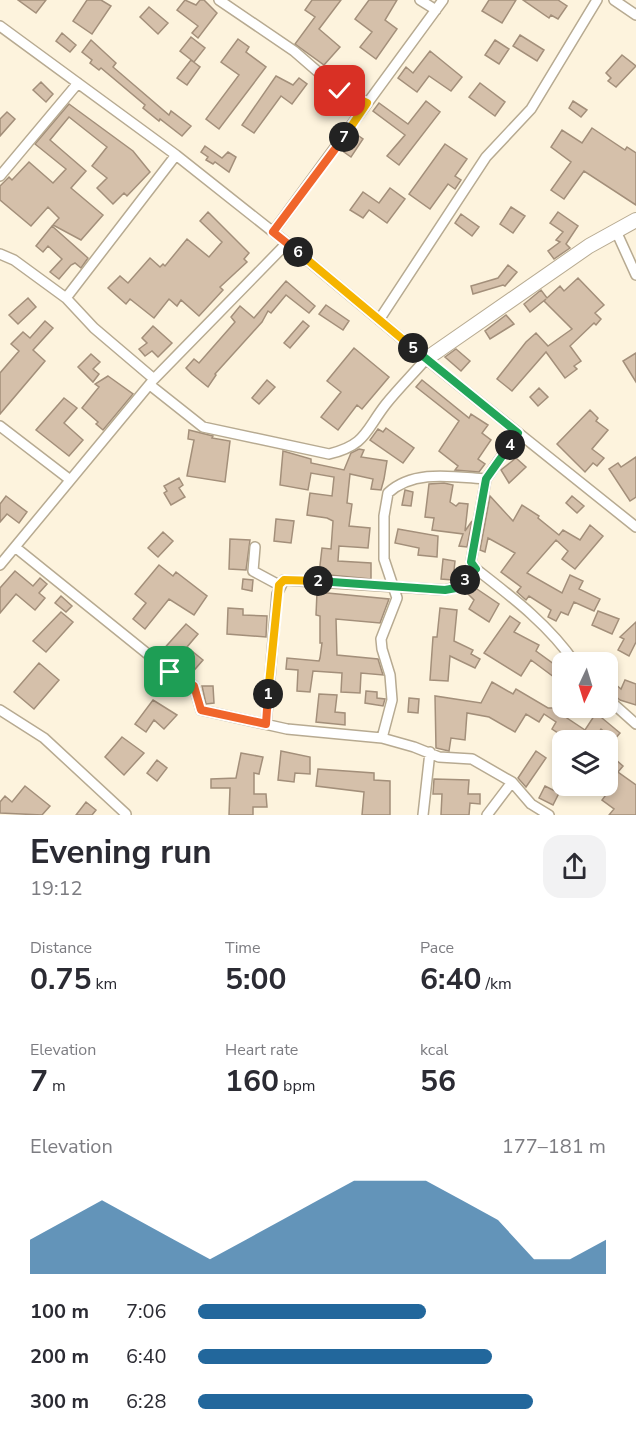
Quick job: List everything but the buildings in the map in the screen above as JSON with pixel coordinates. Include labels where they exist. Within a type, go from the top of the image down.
[{"type":"street","points":[[219,0],[294,51],[340,91],[367,103]]},
{"type":"street","points":[[420,0],[436,10]]},
{"type":"street","points":[[273,232],[443,0]]},
{"type":"street","points":[[379,320],[486,157],[531,109],[597,0]]},
{"type":"street","points":[[614,0],[636,15]]},
{"type":"street","points":[[0,26],[176,155],[636,527]]},
{"type":"street","points":[[0,176],[78,83]]},
{"type":"street","points":[[66,298],[176,155]]},
{"type":"street","points":[[0,254],[14,260],[66,298],[94,328],[203,427],[329,454],[341,451],[366,435],[385,405],[426,359],[580,252],[636,220]]},
{"type":"street","points":[[616,231],[636,275]]},
{"type":"street","points":[[0,565],[152,382],[287,243]]},
{"type":"street","points":[[0,426],[69,480]]},
{"type":"street","points":[[518,433],[486,479],[471,562],[476,569],[540,622],[567,652]]},
{"type":"street","points":[[381,738],[392,700],[390,675],[381,639],[395,606],[394,587],[384,559],[384,516],[388,493],[406,481],[432,476],[486,479]]},
{"type":"street","points":[[15,547],[170,672],[194,686],[201,710],[287,729],[381,738],[440,757],[472,759],[512,782],[531,804],[549,815]]},
{"type":"street","points":[[255,547],[253,571],[279,585]]},
{"type":"street","points":[[266,724],[279,585],[284,580],[445,590],[456,588],[476,569]]},
{"type":"street","points":[[618,708],[636,723]]},
{"type":"street","points":[[0,710],[44,738],[127,815]]},
{"type":"street","points":[[423,815],[430,752]]},
{"type":"street","points":[[487,815],[512,782]]},
{"type":"street","points":[[117,815],[127,815]]},
{"type":"route","points":[[170,672],[194,686],[201,710],[266,724],[279,585],[284,580],[291,579],[445,590],[456,588],[476,569],[471,562],[486,479],[518,433],[273,232],[367,103],[340,91]]}]
